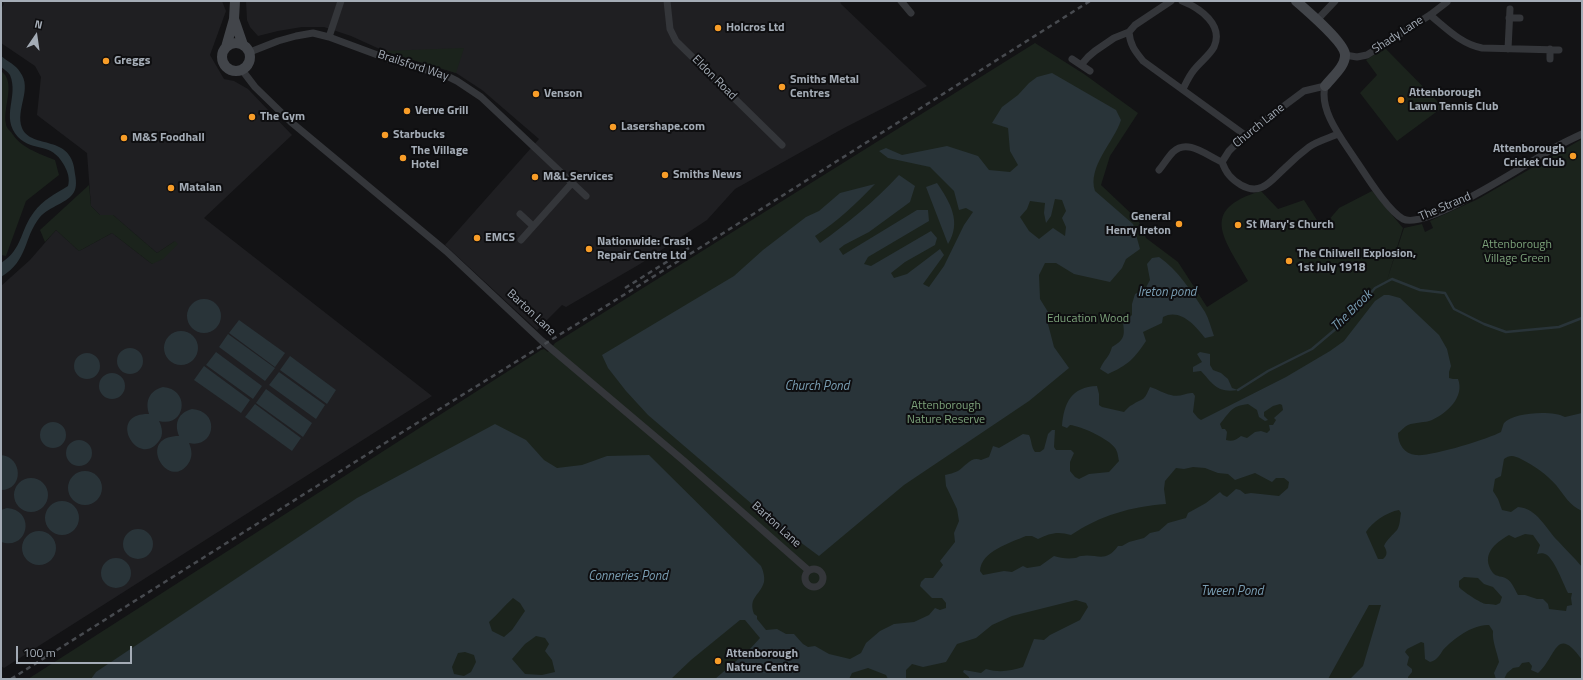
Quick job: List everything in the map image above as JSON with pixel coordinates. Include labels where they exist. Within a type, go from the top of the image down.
[{"type":"street","points":[[234,1],[234,19],[226,47],[222,55],[224,64],[230,70],[235,72],[248,66],[250,61],[247,48],[234,19]]},
{"type":"street","points":[[329,37],[341,1]]},
{"type":"street","name":"Eldon Road","points":[[667,1],[670,29],[676,41],[782,145]]},
{"type":"street","points":[[901,1],[912,13]]},
{"type":"street","points":[[1082,66],[1088,57],[1095,51],[1114,38],[1129,32],[1135,25],[1171,1]]},
{"type":"street","points":[[1182,1],[1191,4],[1208,17],[1214,27],[1216,38],[1214,46],[1208,56],[1194,70],[1183,89]]},
{"type":"street","points":[[1296,1],[1337,40],[1343,49],[1345,55],[1340,68],[1325,86]]},
{"type":"street","points":[[1317,20],[1335,1]]},
{"type":"street","name":"Shady Lane","points":[[1345,55],[1357,57],[1367,55],[1430,15],[1447,2]]},
{"type":"street","points":[[1508,49],[1510,9]]},
{"type":"street","points":[[1430,15],[1473,46],[1482,48],[1559,50]]},
{"type":"street","points":[[1509,18],[1520,18]]},
{"type":"street","points":[[1129,32],[1130,42],[1133,49],[1143,61],[1245,135]]},
{"type":"street","name":"Brailsford Way","points":[[247,48],[296,36],[313,34],[329,37],[391,60],[436,72],[457,81],[481,97],[586,196]]},
{"type":"street","points":[[226,47],[230,44],[237,43],[247,48]]},
{"type":"street","points":[[1550,49],[1550,59]]},
{"type":"street","points":[[1072,59],[1090,71]]},
{"type":"street","name":"Barton Lane","points":[[242,70],[255,87],[291,122],[446,251],[542,341],[684,461],[808,570]]},
{"type":"street","name":"The Strand","points":[[1325,86],[1323,100],[1338,134],[1381,197],[1402,218],[1414,220],[1431,215],[1475,195],[1546,153],[1582,134]]},
{"type":"street","name":"Church Lane","points":[[1222,162],[1229,151],[1245,135],[1304,91],[1325,86]]},
{"type":"street","points":[[1159,170],[1174,152],[1185,146],[1191,146],[1222,162],[1227,174],[1233,181],[1251,189],[1259,188],[1269,184],[1311,146],[1338,134]]},
{"type":"street","points":[[521,240],[572,183]]},
{"type":"street","points":[[520,214],[533,226]]},
{"type":"shaded area","points":[[2,1],[222,1],[226,11],[210,55],[224,79],[234,81],[248,89],[292,135],[204,218],[432,396],[4,668],[1,666],[1,286],[30,260],[56,230],[79,251],[112,233],[152,264],[175,241],[157,253],[113,215],[100,215],[91,206],[87,153],[37,115],[41,77],[35,66],[1,43],[1,9],[4,4]]},
{"type":"shaded area","points":[[246,1],[840,1],[841,4],[927,86],[844,128],[735,189],[707,220],[640,264],[566,307],[562,305],[537,330],[445,245],[539,139],[482,90],[456,73],[384,51],[351,36],[324,27],[302,27],[258,36],[250,27],[247,20]]},
{"type":"green space","name":"Attenborough Nature Reserve","points":[[1035,43],[1084,74],[1138,113],[1110,156],[1101,185],[1138,220],[1146,238],[1178,262],[1207,307],[1248,281],[1231,252],[1225,239],[1222,227],[1223,217],[1229,207],[1241,199],[1261,191],[1278,209],[1304,200],[1322,228],[1339,208],[1372,191],[1403,228],[1387,280],[1404,228],[1422,224],[1425,232],[1433,228],[1430,221],[1478,199],[1582,139],[1582,679],[28,679],[541,350],[544,349],[548,352],[555,343]]},
{"type":"green space","points":[[464,48],[456,73],[384,51]]},
{"type":"green space","name":"Attenborough Lawn Tennis Club","points":[[1385,48],[1443,107],[1397,141],[1360,93],[1377,75],[1366,60]]},
{"type":"green space","points":[[1,71],[6,76],[9,89],[5,118],[7,127],[15,138],[25,146],[55,160],[59,175],[26,201],[6,256],[1,255]]},
{"type":"green space","points":[[89,185],[91,206],[100,215],[113,215],[157,253],[175,241],[178,244],[163,259],[152,264],[112,233],[79,251],[56,230],[45,242],[40,230]]},
{"type":"water","points":[[1,56],[16,67],[24,79],[25,85],[20,121],[22,128],[27,135],[34,139],[60,147],[67,153],[73,161],[76,183],[75,190],[68,199],[44,213],[40,217],[17,263],[1,277],[1,263],[13,252],[29,219],[45,201],[68,186],[69,181],[67,170],[54,153],[24,142],[18,137],[13,129],[10,122],[13,91],[12,83],[10,75],[1,67]]},
{"type":"water","name":"Church Pond","points":[[1052,73],[1116,110],[1121,120],[1098,164],[1094,182],[1095,191],[1133,224],[1140,249],[1126,259],[1122,268],[1110,282],[1074,274],[1056,263],[1045,263],[1039,275],[1040,299],[1048,312],[1048,324],[1054,347],[1069,368],[1029,401],[904,485],[819,556],[773,522],[648,415],[608,368],[602,355],[734,276],[763,250],[806,217],[819,211],[840,193],[875,184],[847,212],[815,236],[820,243],[861,211],[899,175],[915,186],[910,202],[869,232],[839,249],[843,255],[917,210],[928,210],[929,221],[868,257],[864,264],[871,266],[931,231],[937,238],[935,245],[905,262],[891,273],[894,278],[907,274],[940,249],[944,255],[923,284],[929,287],[944,266],[964,225],[973,212],[966,208],[959,210],[954,191],[930,167],[888,158],[879,151],[886,148],[902,155],[947,146],[978,156],[989,170],[1010,172],[1018,165],[1010,151],[1008,128],[992,123],[1002,107],[1018,95],[1037,77]],"holes":[[[1055,199],[1062,200],[1066,211],[1062,218],[1066,227],[1065,236],[1053,228],[1039,239],[1029,231],[1020,217],[1027,209],[1030,201],[1045,203],[1044,213],[1046,223],[1051,216]]]},
{"type":"water","points":[[937,183],[953,212],[954,228],[948,244],[926,187]]},
{"type":"water","name":"Ireton pond","points":[[1159,257],[1172,268],[1190,289],[1206,315],[1214,336],[1205,338],[1192,323],[1181,316],[1169,315],[1163,317],[1162,323],[1143,332],[1146,341],[1134,357],[1121,368],[1108,374],[1100,369],[1112,347],[1123,337],[1123,323],[1132,315],[1132,304],[1135,294],[1145,289],[1150,280],[1147,264],[1152,258]]},
{"type":"water","points":[[1384,295],[1400,298],[1439,335],[1447,349],[1451,366],[1449,378],[1458,379],[1460,386],[1457,398],[1449,409],[1432,420],[1408,425],[1398,433],[1402,448],[1408,453],[1423,455],[1472,443],[1501,432],[1504,423],[1509,419],[1524,414],[1552,413],[1565,417],[1582,413],[1582,511],[1571,503],[1556,485],[1544,474],[1531,464],[1515,456],[1508,456],[1504,459],[1501,476],[1495,479],[1493,491],[1502,510],[1511,512],[1518,507],[1525,508],[1536,515],[1582,567],[1582,660],[1567,644],[1561,644],[1557,647],[1544,667],[1538,673],[1531,670],[1532,666],[1529,662],[1522,663],[1519,667],[1513,668],[1507,673],[1504,679],[1496,679],[1494,673],[1499,662],[1494,643],[1493,631],[1489,625],[1483,625],[1476,627],[1458,637],[1443,650],[1436,659],[1430,662],[1425,659],[1424,643],[1421,642],[1407,649],[1405,652],[1409,657],[1407,665],[1412,669],[1408,679],[1350,679],[1363,666],[1381,605],[1369,605],[1328,679],[969,679],[969,677],[963,672],[964,670],[981,673],[986,669],[1005,671],[1023,667],[1034,639],[1044,640],[1050,635],[1080,620],[1088,607],[1086,603],[1076,600],[1012,616],[992,625],[976,638],[957,644],[946,662],[923,667],[912,664],[906,670],[906,679],[888,679],[886,675],[868,668],[852,673],[849,679],[715,679],[749,650],[760,638],[745,620],[740,620],[691,660],[671,679],[91,679],[96,672],[357,498],[495,424],[526,440],[544,460],[557,468],[582,465],[607,456],[649,455],[761,566],[764,574],[764,582],[752,604],[754,614],[766,630],[777,629],[786,634],[794,634],[803,644],[808,647],[815,646],[829,654],[850,659],[861,653],[866,643],[880,631],[894,624],[914,622],[929,615],[935,608],[940,610],[946,608],[946,603],[942,598],[932,598],[920,586],[921,582],[925,578],[933,578],[943,565],[940,561],[955,542],[954,533],[959,521],[957,509],[946,486],[945,475],[958,471],[971,460],[981,460],[989,457],[993,446],[999,448],[1023,434],[1029,435],[1035,452],[1040,452],[1044,449],[1048,434],[1052,430],[1055,430],[1054,447],[1056,450],[1071,450],[1074,453],[1070,462],[1070,471],[1075,477],[1079,479],[1089,474],[1109,472],[1119,461],[1117,451],[1112,444],[1081,428],[1070,425],[1067,428],[1062,426],[1065,410],[1070,398],[1081,389],[1097,386],[1099,405],[1124,412],[1130,406],[1143,399],[1150,387],[1174,396],[1193,393],[1195,396],[1193,412],[1201,420],[1286,377],[1330,351],[1344,341],[1375,301]],"holes":[[[1248,404],[1257,410],[1259,417],[1265,421],[1268,420],[1264,416],[1264,412],[1273,406],[1280,404],[1282,405],[1283,410],[1274,418],[1276,420],[1273,425],[1269,425],[1270,430],[1267,433],[1261,431],[1255,432],[1247,438],[1241,436],[1234,440],[1226,440],[1227,432],[1225,429],[1222,429],[1220,424],[1231,410],[1238,406]],[[1176,468],[1205,468],[1218,473],[1228,474],[1235,480],[1255,473],[1272,482],[1276,478],[1284,478],[1289,482],[1288,488],[1279,496],[1251,493],[1245,494],[1236,489],[1227,497],[1220,492],[1206,503],[1188,513],[1186,518],[1168,523],[1159,531],[1150,533],[1144,538],[1118,546],[1109,555],[1101,557],[1087,555],[1076,558],[1061,558],[1054,556],[1040,566],[1027,568],[1023,566],[1012,572],[1004,571],[983,575],[980,571],[985,558],[991,553],[1026,536],[1032,536],[1038,539],[1054,533],[1071,535],[1093,522],[1116,513],[1140,507],[1166,504],[1164,489],[1165,481]],[[1399,510],[1401,513],[1398,528],[1384,546],[1386,556],[1383,559],[1378,559],[1366,532],[1376,521]],[[1525,534],[1533,535],[1540,545],[1537,554],[1545,554],[1550,558],[1556,567],[1568,593],[1572,593],[1572,605],[1567,606],[1566,611],[1549,609],[1548,604],[1543,599],[1518,595],[1509,580],[1493,573],[1489,567],[1488,561],[1491,550],[1509,535],[1515,538]],[[1464,577],[1478,578],[1484,584],[1493,587],[1502,597],[1500,603],[1496,605],[1486,604],[1472,597],[1459,587],[1459,581]],[[513,598],[520,603],[525,611],[512,630],[504,637],[492,631],[489,622]],[[536,636],[545,638],[549,644],[545,651],[552,660],[555,672],[542,675],[525,674],[512,659],[525,644]],[[465,652],[474,655],[476,662],[471,672],[464,676],[454,674],[452,667],[458,653]]]},
{"type":"water","points":[[207,299],[214,301],[219,306],[221,316],[219,326],[214,331],[201,333],[194,331],[189,326],[187,313],[189,306],[194,301]]},
{"type":"water","points":[[239,320],[285,353],[275,367],[229,333]]},
{"type":"water","points":[[184,331],[191,333],[196,338],[198,348],[196,358],[191,363],[178,365],[171,363],[166,358],[164,345],[166,338],[171,333]]},
{"type":"water","points":[[228,334],[275,368],[265,381],[219,347]]},
{"type":"water","points":[[130,348],[139,352],[143,361],[139,370],[130,374],[121,370],[117,361],[121,352]]},
{"type":"water","points":[[216,352],[262,386],[253,399],[206,365]]},
{"type":"water","points":[[1200,352],[1210,354],[1210,365],[1213,370],[1221,373],[1228,379],[1232,388],[1238,390],[1231,391],[1220,389],[1216,387],[1201,371],[1193,372],[1193,367],[1202,362],[1197,354]]},
{"type":"water","points":[[87,353],[96,357],[100,366],[96,375],[87,379],[78,375],[74,366],[78,357]]},
{"type":"water","points":[[290,356],[336,390],[327,404],[280,370]]},
{"type":"water","points":[[204,366],[250,400],[241,413],[194,380]]},
{"type":"water","points":[[279,372],[325,405],[316,419],[269,385]]},
{"type":"water","points":[[112,373],[121,377],[125,386],[121,395],[112,399],[103,395],[99,386],[103,377]]},
{"type":"water","points":[[163,387],[172,389],[178,394],[182,407],[180,414],[175,419],[168,422],[159,421],[162,431],[161,439],[151,448],[142,449],[135,445],[130,438],[127,430],[129,422],[136,416],[149,414],[149,397],[154,391]]},
{"type":"water","points":[[266,389],[312,423],[303,437],[256,403]]},
{"type":"water","points":[[255,404],[301,438],[292,451],[245,417]]},
{"type":"water","points":[[192,409],[201,411],[207,416],[211,422],[211,429],[205,440],[198,443],[189,443],[192,454],[188,464],[180,471],[172,471],[165,467],[160,460],[157,452],[159,444],[166,438],[179,436],[177,427],[178,419],[183,413]]},
{"type":"water","points":[[53,422],[62,426],[66,435],[62,444],[53,448],[44,444],[40,435],[44,426]]},
{"type":"water","points":[[79,440],[88,444],[92,453],[88,462],[79,466],[70,462],[66,453],[70,444]]},
{"type":"water","points":[[1,455],[14,461],[18,473],[14,485],[9,489],[1,490]]},
{"type":"water","points":[[88,471],[95,473],[100,478],[102,488],[100,498],[95,503],[82,505],[75,503],[70,498],[68,485],[70,478],[75,473]]},
{"type":"water","points":[[34,478],[41,480],[46,485],[48,495],[46,505],[41,510],[28,512],[21,510],[16,505],[14,492],[16,485],[21,480]]},
{"type":"water","points":[[65,501],[72,503],[77,508],[79,518],[77,528],[72,533],[59,535],[52,533],[47,528],[45,515],[47,508],[52,503]]},
{"type":"water","points":[[7,508],[16,510],[22,515],[25,522],[23,536],[18,541],[10,543],[1,542],[1,510]]},
{"type":"water","points":[[138,529],[144,530],[152,538],[152,550],[144,558],[138,559],[132,558],[124,550],[123,544],[124,538],[132,530]]},
{"type":"water","points":[[42,531],[49,533],[54,538],[56,548],[54,558],[49,563],[36,565],[29,563],[24,558],[22,545],[24,538],[29,533]]},
{"type":"water","points":[[116,558],[122,559],[130,567],[130,579],[122,587],[116,588],[110,587],[102,579],[101,573],[102,567],[110,559]]},
{"type":"waterway","name":"The Brook","points":[[1238,390],[1268,371],[1312,349],[1351,316],[1375,288],[1392,279],[1420,290],[1445,293],[1454,309],[1484,324],[1506,332],[1559,327],[1582,318]]},
{"type":"railway","points":[[11,679],[401,433],[706,244],[1090,1]]},
{"type":"railway","points":[[625,288],[689,248]]},
{"type":"place","name":"Holcros Ltd","points":[[718,28]]},
{"type":"place","name":"Greggs","points":[[106,61]]},
{"type":"place","name":"Smiths Metal Centres","points":[[782,87]]},
{"type":"place","name":"Venson","points":[[536,94]]},
{"type":"place","name":"Attenborough Lawn Tennis Club","points":[[1401,100]]},
{"type":"place","name":"Verve Grill","points":[[407,111]]},
{"type":"place","name":"The Gym","points":[[252,117]]},
{"type":"place","name":"Lasershape.com","points":[[613,127]]},
{"type":"place","name":"Starbucks","points":[[385,135]]},
{"type":"place","name":"M&S Foodhall","points":[[124,138]]},
{"type":"place","name":"Attenborough Cricket Club","points":[[1573,156]]},
{"type":"place","name":"The Village Hotel","points":[[403,158]]},
{"type":"place","name":"Smiths News","points":[[665,175]]},
{"type":"place","name":"M&L Services","points":[[535,177]]},
{"type":"place","name":"Matalan","points":[[171,188]]},
{"type":"place","name":"General Henry Ireton","points":[[1179,224]]},
{"type":"place","name":"St Mary's Church","points":[[1238,225]]},
{"type":"place","name":"EMCS","points":[[477,238]]},
{"type":"place","name":"Nationwide: Crash Repair Centre Ltd","points":[[589,249]]},
{"type":"place","name":"The Chilwell Explosion, 1st July 1918","points":[[1289,261]]},
{"type":"place","name":"Attenborough Nature Centre","points":[[718,661]]},
{"type":"park label","name":"Attenborough Village Green","points":[[1517,252]]},
{"type":"park label","name":"Education Wood","points":[[1088,319]]},
{"type":"water label","name":"Conneries Pond","points":[[628,577]]},
{"type":"water label","name":"Tween Pond","points":[[1232,592]]}]
